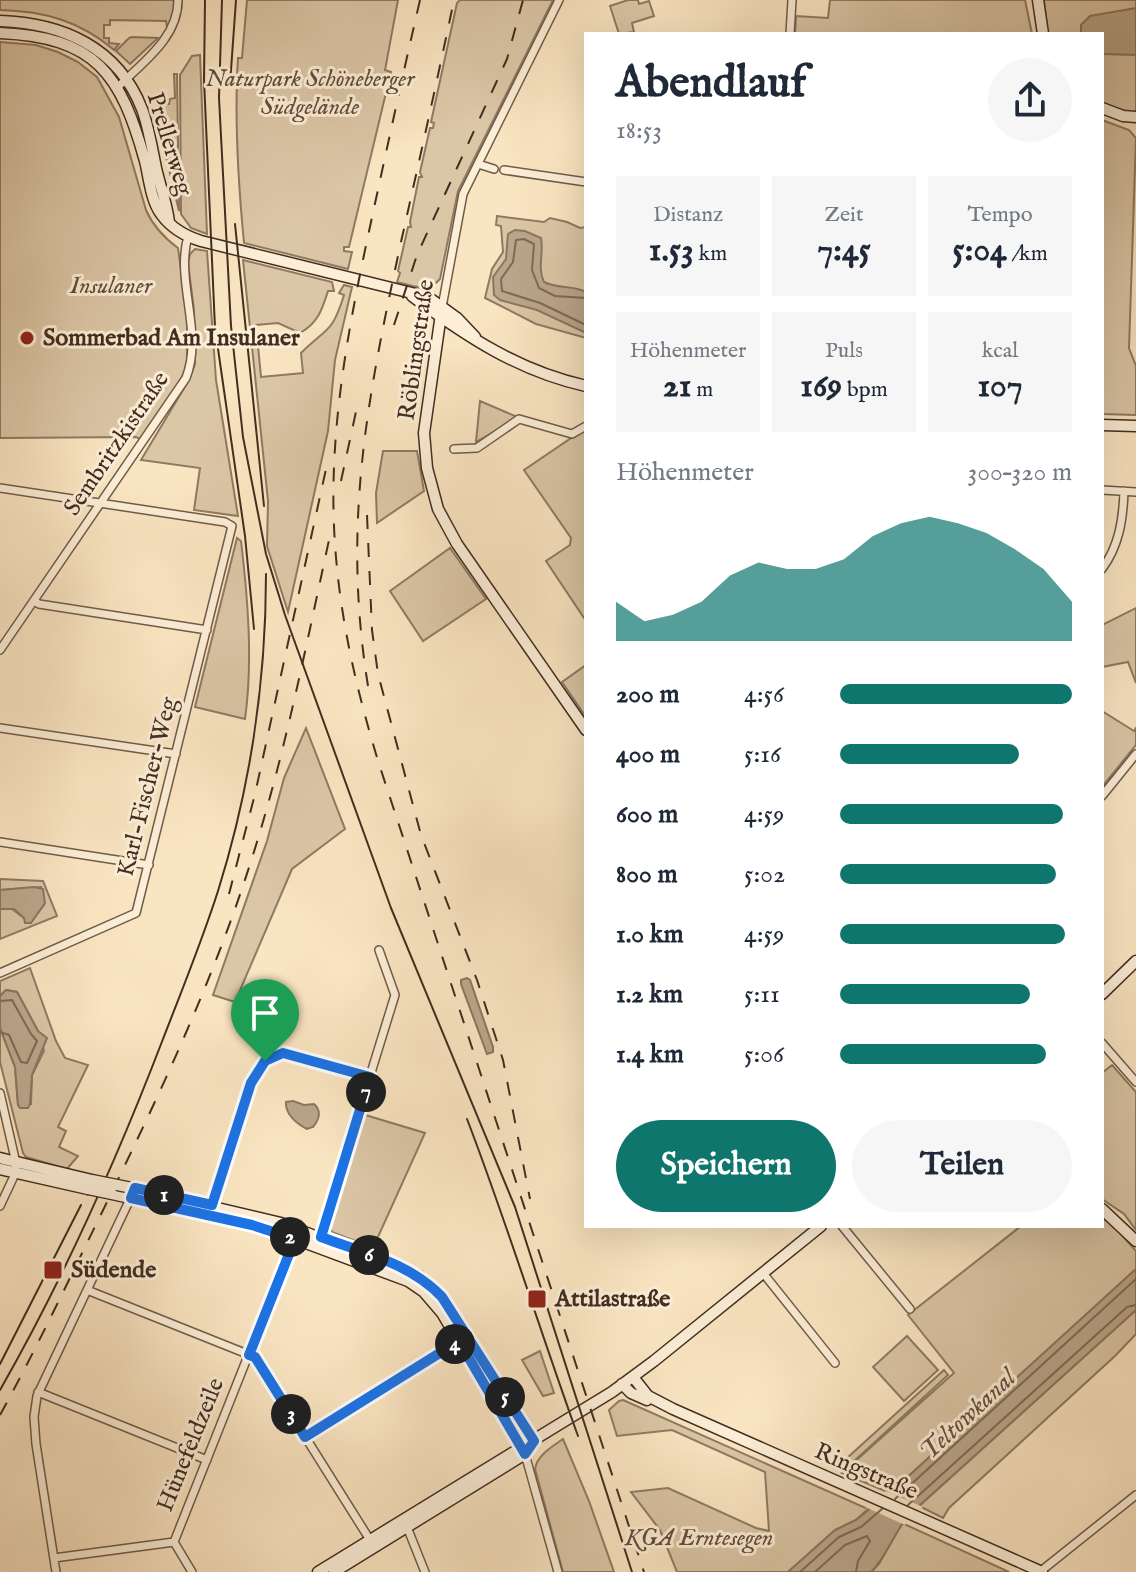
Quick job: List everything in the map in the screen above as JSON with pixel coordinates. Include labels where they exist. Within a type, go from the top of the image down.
[{"type":"main road","points":[[1038,0],[1043,32]]},
{"type":"main road","name":"Prellerweg","points":[[0,21],[39,25],[72,35],[99,51],[122,83],[158,207],[169,222],[188,236],[408,293],[457,318],[475,337],[519,365],[584,385]]},
{"type":"main road","name":"Prellerweg","points":[[0,33],[40,36],[69,46],[122,83]]},
{"type":"main road","points":[[1104,109],[1136,117]]},
{"type":"main road","points":[[1123,116],[1136,126]]},
{"type":"main road","name":"Röblingstraße","points":[[442,312],[424,433],[427,468],[438,509],[457,544],[584,727]]},
{"type":"main road","points":[[1104,425],[1136,426]]},
{"type":"main road","points":[[1104,992],[1136,961]]},
{"type":"main road","points":[[0,1158],[16,1168]]},
{"type":"main road","points":[[0,1169],[16,1168],[211,1210],[296,1234],[419,1276],[442,1297],[523,1450]]},
{"type":"main road","points":[[1104,1211],[1136,1241]]},
{"type":"main road","points":[[334,1572],[633,1377],[819,1228]]},
{"type":"main road","points":[[463,1339],[534,1441]]},
{"type":"main road","name":"Ringstraße","points":[[633,1377],[648,1396],[673,1409]]},
{"type":"main road","name":"Ringstraße","points":[[622,1384],[631,1393],[926,1519],[1041,1572]]},
{"type":"main road","points":[[318,1572],[405,1523]]},
{"type":"street","points":[[122,83],[171,33],[178,0]]},
{"type":"street","name":"Röblingstraße","points":[[442,312],[463,194],[559,0]]},
{"type":"street","points":[[790,32],[792,0]]},
{"type":"street","points":[[478,164],[494,169]]},
{"type":"street","points":[[504,170],[584,182]]},
{"type":"street","name":"Sembritzkistraße","points":[[0,650],[188,372],[191,333],[183,253],[188,236]]},
{"type":"street","points":[[454,449],[477,448],[519,419],[572,434],[584,427]]},
{"type":"street","points":[[0,488],[101,503]]},
{"type":"street","points":[[1104,490],[1136,492]]},
{"type":"street","points":[[1104,565],[1118,540],[1124,491]]},
{"type":"street","name":"Karl-Fischer-Weg","points":[[0,973],[133,915],[137,909],[232,526],[225,522],[101,503]]},
{"type":"street","points":[[34,601],[47,606],[207,630]]},
{"type":"street","points":[[0,728],[176,754]]},
{"type":"street","points":[[1104,794],[1136,754]]},
{"type":"street","points":[[0,842],[149,865]]},
{"type":"street","points":[[319,1242],[395,995],[379,950]]},
{"type":"street","points":[[1104,1045],[1136,1082]]},
{"type":"street","points":[[211,1210],[246,1094],[257,1070],[269,1057],[292,1053],[370,1077]]},
{"type":"street","points":[[0,1093],[16,1168],[0,1206]]},
{"type":"street","points":[[56,1572],[35,1431],[38,1392],[131,1193]]},
{"type":"street","points":[[844,1228],[910,1309]]},
{"type":"street","name":"Hünefeldzeile","points":[[174,1542],[296,1234]]},
{"type":"street","points":[[763,1273],[835,1363]]},
{"type":"street","points":[[87,1290],[255,1357],[370,1540]]},
{"type":"street","points":[[305,1437],[463,1339]]},
{"type":"street","points":[[38,1392],[207,1460]]},
{"type":"street","points":[[523,1450],[558,1572]]},
{"type":"street","points":[[1041,1572],[1136,1495]]},
{"type":"street","points":[[405,1523],[425,1572]]},
{"type":"street","points":[[54,1558],[174,1542],[192,1572]]},
{"type":"green space","points":[[0,0],[176,0],[171,26],[167,27],[166,21],[110,20],[110,25],[104,25],[104,38],[109,38],[109,43],[119,44],[114,50],[88,32],[61,20],[46,15],[0,10]]},
{"type":"green space","name":"Naturpark Schöneberger Südgelände","points":[[247,0],[398,0],[385,70],[391,72],[349,247],[344,247],[344,251],[352,252],[348,269],[244,243],[236,104],[238,58],[242,58]]},
{"type":"green space","points":[[460,0],[553,0],[458,191],[440,279],[430,286],[414,286],[397,282],[398,271],[408,227],[411,227],[419,177],[422,177],[420,172],[430,128],[433,128],[434,123],[431,122]]},
{"type":"green space","points":[[628,0],[638,0],[639,4],[649,1],[654,16],[632,23],[634,32],[618,32],[610,6]]},
{"type":"green space","points":[[830,0],[1025,0],[1032,32],[795,32],[796,16],[828,18]]},
{"type":"green space","points":[[1044,0],[1136,0],[1136,114],[1104,105],[1104,32],[1048,32]]},
{"type":"green space","points":[[129,38],[158,38],[130,64],[116,51]]},
{"type":"green space","name":"Insulaner","points":[[0,42],[36,45],[58,52],[97,77],[119,117],[146,210],[159,231],[178,248],[187,313],[187,364],[179,384],[140,439],[0,438]]},
{"type":"green space","points":[[200,55],[207,234],[191,228],[181,214],[180,75],[192,56]]},
{"type":"green space","points":[[174,74],[177,74],[179,211],[155,111],[158,104],[169,104],[170,99],[175,98]]},
{"type":"green space","points":[[1104,121],[1129,130],[1136,138],[1129,348],[1136,366],[1136,415],[1104,414]]},
{"type":"green space","points":[[497,216],[544,222],[550,218],[584,227],[584,337],[536,324],[485,298],[492,269],[503,252],[501,226],[496,225]]},
{"type":"green space","points":[[195,249],[207,251],[216,380],[238,516],[194,510],[200,468],[141,460],[189,380],[195,364],[194,310],[188,263]]},
{"type":"green space","points":[[243,260],[332,282],[334,291],[328,291],[318,315],[300,333],[278,323],[256,325],[261,377],[303,373],[301,353],[332,324],[344,295],[339,293],[344,285],[352,287],[335,360],[328,431],[288,612],[267,546],[268,501]]},
{"type":"green space","points":[[480,401],[515,416],[513,421],[476,442]]},
{"type":"green space","points":[[584,429],[584,618],[546,561],[570,545],[571,538],[524,470]]},
{"type":"green space","points":[[383,451],[417,451],[424,491],[377,523],[376,493]]},
{"type":"green space","points":[[237,538],[241,541],[249,631],[245,719],[195,707]]},
{"type":"green space","points":[[450,548],[486,599],[423,641],[390,591]]},
{"type":"green space","points":[[1136,608],[1136,683],[1128,662],[1104,667],[1104,624]]},
{"type":"green space","points":[[584,666],[584,714],[562,682]]},
{"type":"green space","points":[[1104,712],[1134,731],[1136,728],[1136,745],[1104,785]]},
{"type":"green space","points":[[306,728],[345,829],[292,869],[235,1002],[213,995],[267,841],[284,778]]},
{"type":"green space","points":[[0,879],[43,881],[57,916],[0,939],[0,909],[12,909],[24,918],[33,919],[44,905],[41,887],[0,890]]},
{"type":"green space","points":[[30,968],[65,1058],[88,1065],[58,1127],[66,1131],[59,1147],[78,1156],[67,1169],[26,1157],[23,1153],[0,1062],[0,1028],[15,1067],[18,1105],[31,1104],[32,1075],[44,1051],[38,1031],[17,992],[6,990],[0,996],[0,981]]},
{"type":"green space","points":[[1112,1065],[1136,1092],[1136,1230],[1124,1214],[1104,1200],[1104,1071]]},
{"type":"green space","points":[[362,1114],[425,1133],[373,1248],[332,1232],[328,1223]]},
{"type":"green space","points":[[1104,1219],[1136,1251],[1136,1269],[890,1493],[842,1473],[954,1373],[908,1315],[1018,1228],[1104,1228]]},
{"type":"green space","points":[[1136,1310],[1136,1334],[949,1508],[943,1518],[919,1506]]},
{"type":"green space","points":[[907,1336],[938,1370],[904,1401],[873,1367]]},
{"type":"green space","points":[[540,1351],[554,1393],[543,1396],[522,1360]]},
{"type":"green space","points":[[944,1370],[948,1375],[852,1463],[847,1458]]},
{"type":"green space","name":"KGA Erntesegen","points":[[623,1400],[868,1509],[856,1520],[835,1530],[788,1572],[677,1572],[660,1530],[631,1492],[668,1488],[769,1531],[765,1472],[672,1430],[617,1436],[609,1410]]},
{"type":"green space","points":[[563,1439],[614,1572],[563,1572],[535,1469],[542,1455]]},
{"type":"green space","points":[[902,1523],[1009,1572],[871,1572],[879,1564]]},
{"type":"water","points":[[1136,8],[1136,55],[1104,54],[1104,32],[1081,32],[1081,25],[1090,16]]},
{"type":"water","points":[[515,230],[525,231],[541,238],[544,282],[584,291],[584,332],[537,310],[500,300],[494,295],[493,277],[506,259],[508,234]]},
{"type":"water","points":[[43,889],[45,903],[31,923],[25,923],[14,909],[0,909],[0,890]]},
{"type":"water","points":[[467,978],[493,1047],[493,1052],[487,1054],[461,984],[461,980]]},
{"type":"water","points":[[6,990],[17,992],[38,1031],[47,1038],[32,1075],[28,1108],[18,1105],[15,1067],[0,1028],[0,996]]},
{"type":"water","points":[[286,1102],[304,1105],[314,1104],[319,1116],[313,1127],[307,1129],[290,1114]]},
{"type":"water","points":[[1136,1269],[1136,1310],[909,1515],[871,1572],[788,1572],[835,1530],[856,1520],[890,1493]]},
{"type":"pier","points":[[886,1491],[923,1507],[905,1525],[865,1507]]},
{"type":"tram line","points":[[205,0],[204,80],[215,328],[245,536],[254,629]]},
{"type":"tram line","points":[[222,0],[219,98],[231,326],[243,437],[266,554],[391,908],[515,1207],[632,1572]]},
{"type":"tram line","points":[[230,84],[236,0]]},
{"type":"tram line","points":[[235,224],[264,506]]},
{"type":"tram line","points":[[0,1390],[68,1261],[108,1173],[185,984],[218,891],[239,813],[254,734],[263,654],[266,574]]},
{"type":"tram line","points":[[467,1119],[578,1436]]},
{"type":"tram line","points":[[0,1364],[81,1205]]},
{"type":"railway","points":[[420,0],[365,250],[342,375],[333,501],[341,600],[357,683],[379,764],[644,1572]]},
{"type":"railway","points":[[368,686],[357,571],[362,462],[378,355],[454,0]]},
{"type":"railway","points":[[394,325],[417,255],[507,59],[523,0]]},
{"type":"railway","points":[[341,481],[357,407]]},
{"type":"railway","points":[[229,894],[255,794],[326,469]]},
{"type":"railway","points":[[367,515],[372,630],[378,674],[421,835],[477,980],[503,1060],[530,1199]]},
{"type":"railway","points":[[0,1415],[149,1115],[222,945],[275,779],[329,540]]},
{"type":"place","name":"Sommerbad Am Insulaner","points":[[27,338]]},
{"type":"place","name":"Südende","points":[[53,1270]]},
{"type":"place","name":"Attilastraße","points":[[537,1299]]},
{"type":"route","points":[[292,1053],[370,1077],[321,1237],[406,1269],[426,1281],[442,1297],[534,1441],[525,1454],[459,1341],[305,1437],[255,1357],[249,1355],[295,1239],[252,1225],[131,1198],[135,1188],[212,1205],[246,1094],[257,1070],[265,1061],[274,1055],[292,1053]]},
{"type":"water label","name":"Teltowkanal","points":[[968,1415]]}]
